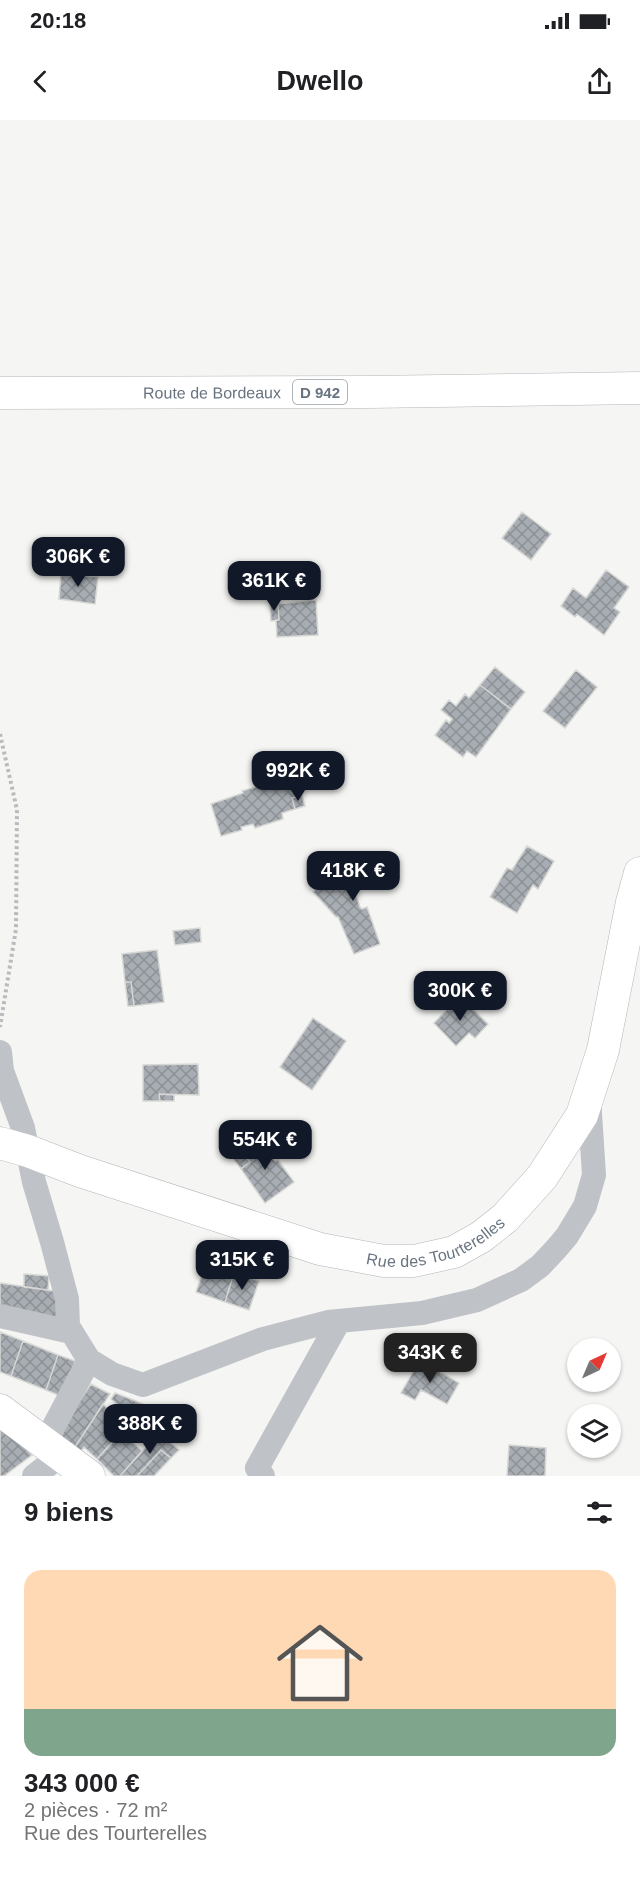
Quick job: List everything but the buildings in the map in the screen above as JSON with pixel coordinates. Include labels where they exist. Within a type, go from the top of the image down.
[{"type":"main road","name":"Route de Bordeaux","points":[[0,393],[369,392],[640,388]]},
{"type":"main road","name":"Rue des Tourterelles","points":[[14,1147],[80,1171],[320,1249],[384,1261],[414,1261],[454,1252],[481,1237],[505,1218],[542,1177],[582,1115],[603,1050],[632,902],[640,874]]},
{"type":"main road","points":[[0,1410],[89,1476]]},
{"type":"street","points":[[0,1052],[2,1071],[23,1128],[14,1147],[34,1182],[67,1299],[68,1326],[89,1360],[112,1374],[143,1385],[263,1339],[339,1321],[422,1313],[477,1300],[521,1280],[540,1266],[567,1236],[585,1206],[594,1175],[589,1098]]},
{"type":"street","points":[[0,1316],[71,1332]]},
{"type":"street","points":[[263,1476],[257,1468],[339,1321]]},
{"type":"street","points":[[34,1476],[53,1449],[89,1360]]},
{"type":"path","points":[[0,734],[17,810],[16,929],[0,1027]]}]
